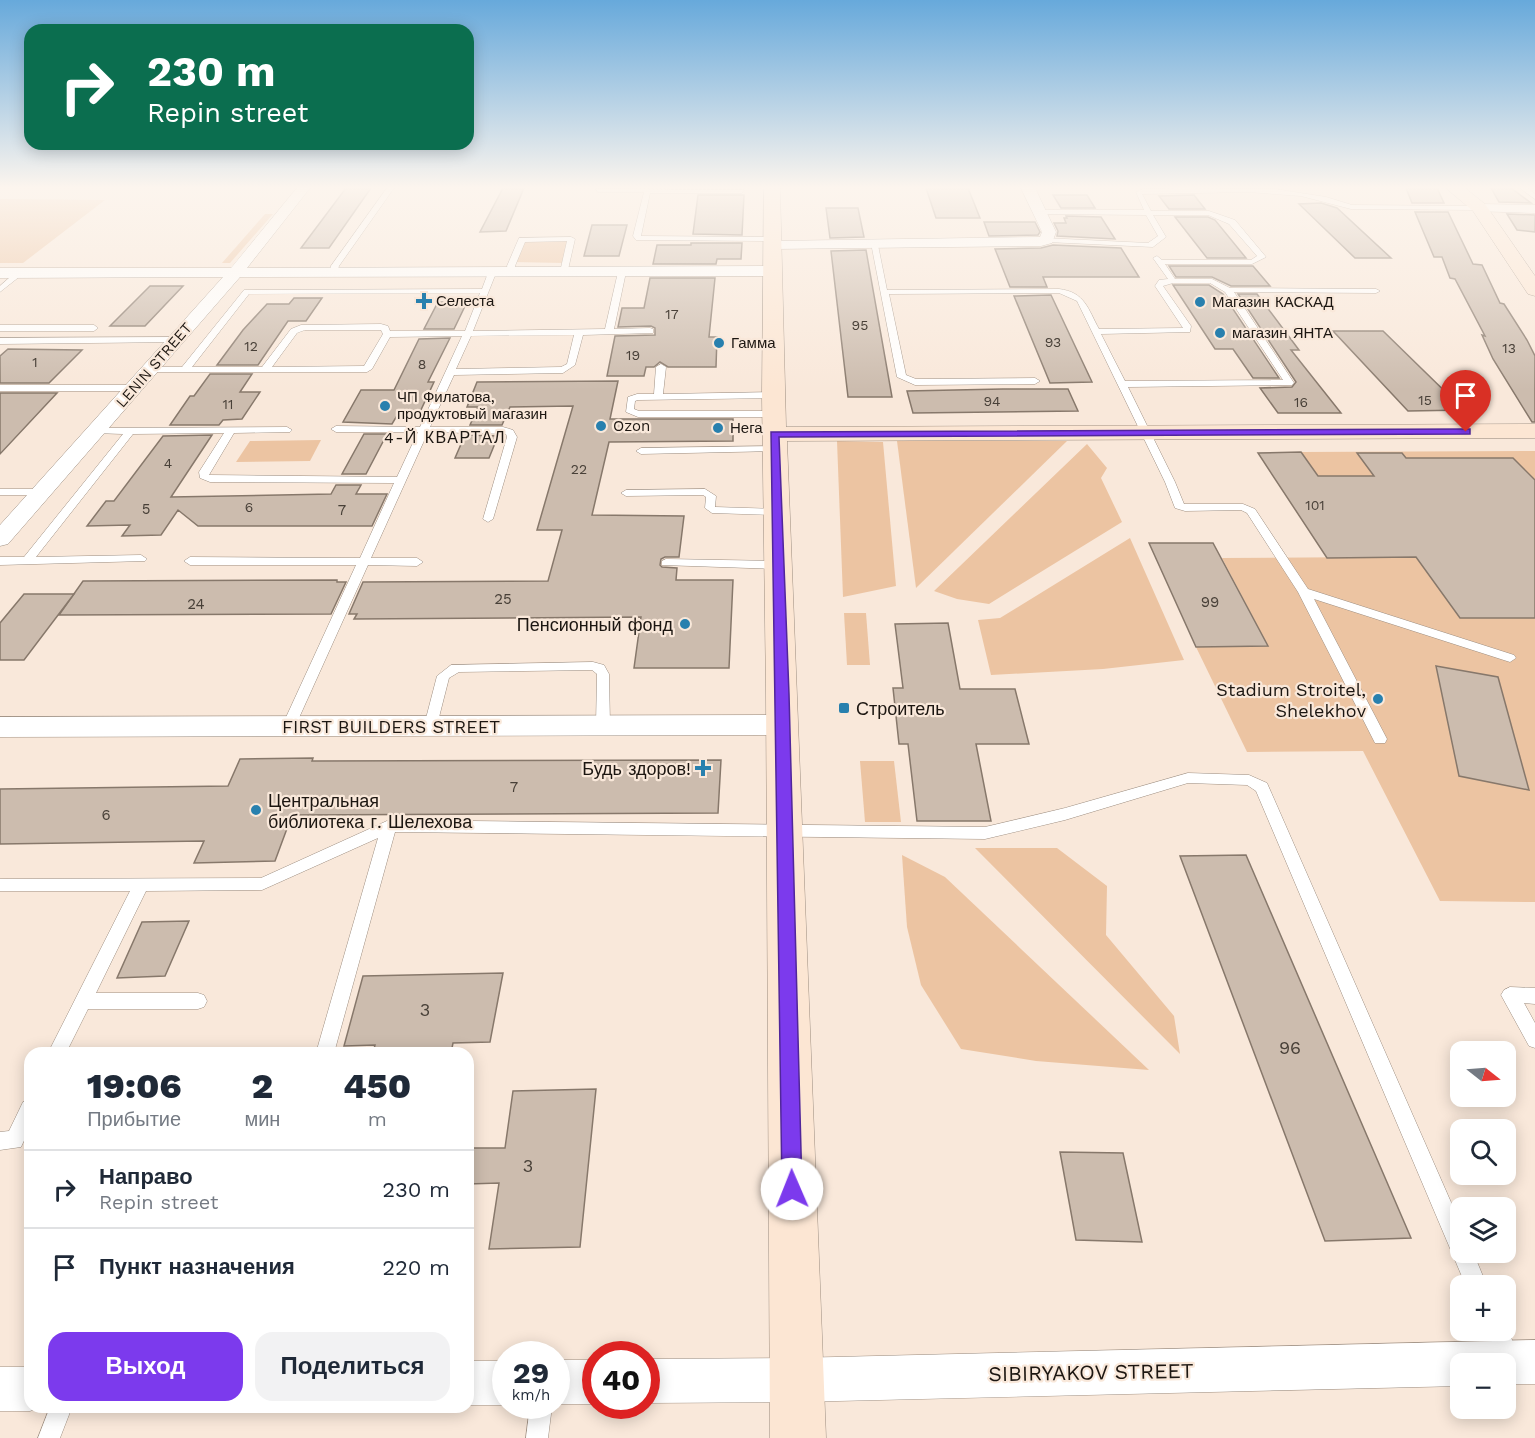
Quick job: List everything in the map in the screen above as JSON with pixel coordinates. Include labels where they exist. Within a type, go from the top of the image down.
[{"type":"street","name":"LENIN STREET","points":[[0,539],[249,255]]},
{"type":"street","points":[[773,255],[774,423],[783,725],[798,1438]]},
{"type":"street","points":[[1511,255],[1535,290]]},
{"type":"street","points":[[0,273],[774,271]]},
{"type":"street","points":[[774,423],[1146,433],[1535,431]]},
{"type":"street","name":"FIRST BUILDERS STREET","points":[[0,727],[783,725]]},
{"type":"street","name":"SIBIRYAKOV STREET","points":[[660,1382],[795,1380],[1514,1352]]},
{"type":"street","points":[[474,1383],[492,1383]]},
{"type":"street","points":[[0,1389],[24,1389]]},
{"type":"lane","points":[[333,273],[343,255]]},
{"type":"lane","points":[[513,273],[511,266],[516,255]]},
{"type":"lane","points":[[564,272],[568,255]]},
{"type":"lane","points":[[876,255],[902,377],[915,382],[1035,381]]},
{"type":"lane","points":[[1155,255],[1173,281]]},
{"type":"lane","points":[[1159,262],[1252,261],[1262,257],[1260,255]]},
{"type":"lane","points":[[609,332],[622,272]]},
{"type":"lane","points":[[0,290],[20,273]]},
{"type":"lane","points":[[289,726],[468,333],[492,273]]},
{"type":"lane","points":[[1096,332],[1186,330],[1187,326],[1159,286],[1162,282],[1212,281],[1228,290],[1289,383],[1122,384]]},
{"type":"lane","points":[[1228,290],[1376,291]]},
{"type":"lane","points":[[185,370],[247,292],[486,291]]},
{"type":"lane","points":[[884,292],[1066,292],[1080,300],[1146,433],[1179,506],[1249,509],[1304,592],[1380,739]]},
{"type":"lane","points":[[148,370],[265,370],[367,369],[387,334],[385,328],[381,327],[297,328],[265,370]]},
{"type":"lane","points":[[0,328],[94,328]]},
{"type":"lane","points":[[387,334],[650,331]]},
{"type":"lane","points":[[449,372],[563,370],[571,365],[579,332]]},
{"type":"lane","points":[[0,341],[175,340]]},
{"type":"lane","points":[[658,396],[661,367]]},
{"type":"lane","points":[[0,388],[133,388]]},
{"type":"lane","points":[[658,396],[774,423],[638,414],[629,410],[633,398],[658,396]]},
{"type":"lane","points":[[641,451],[774,423]]},
{"type":"lane","points":[[336,429],[502,430],[510,432],[512,437],[488,519]]},
{"type":"lane","points":[[27,561],[131,430]]},
{"type":"lane","points":[[231,430],[204,472],[204,476],[210,479],[400,480]]},
{"type":"lane","points":[[96,431],[287,430]]},
{"type":"lane","points":[[0,492],[40,492]]},
{"type":"lane","points":[[626,493],[705,492],[711,496],[712,510],[776,512]]},
{"type":"lane","points":[[0,561],[141,559]]},
{"type":"lane","points":[[190,561],[417,562]]},
{"type":"lane","points":[[666,563],[778,566]]},
{"type":"lane","points":[[1304,592],[1510,658]]},
{"type":"lane","points":[[431,726],[443,676],[449,670],[456,668],[593,666],[603,674],[603,726]]},
{"type":"lane","points":[[0,885],[262,884],[389,826],[985,833],[1065,814],[1188,778],[1256,782],[1262,787],[1450,1223]]},
{"type":"lane","points":[[327,1047],[389,826]]},
{"type":"lane","points":[[60,1047],[141,885]]},
{"type":"lane","points":[[1535,996],[1510,995],[1535,1040]]},
{"type":"lane","points":[[83,1001],[198,1001]]},
{"type":"lane","points":[[0,1141],[14,1140],[24,1120]]},
{"type":"lane","points":[[49,1438],[59,1413]]},
{"type":"lane","points":[[537,1438],[539,1419]]},
{"type":"shaded area","points":[[0,255],[33,255],[23,263],[0,263]]},
{"type":"shaded area","points":[[229,255],[237,255],[230,263],[222,263]]},
{"type":"shaded area","points":[[515,255],[566,255],[564,263],[512,262]]},
{"type":"shaded area","points":[[321,440],[310,461],[236,462],[250,441]]},
{"type":"shaded area","points":[[837,441],[883,442],[896,586],[843,597]]},
{"type":"shaded area","points":[[897,441],[1067,441],[916,588]]},
{"type":"shaded area","points":[[1087,444],[1107,468],[1101,478],[1122,522],[989,604],[957,599],[934,591]]},
{"type":"shaded area","name":"Stadium Stroitel, Shelekhov","points":[[1535,451],[1535,902],[1440,901],[1363,751],[1247,752],[1196,647],[1268,646],[1222,558],[1375,557],[1301,452]]},
{"type":"shaded area","points":[[1130,538],[1184,660],[1103,669],[991,675],[978,620],[1000,618]]},
{"type":"shaded area","points":[[844,613],[866,613],[870,665],[847,665]]},
{"type":"shaded area","points":[[860,761],[894,761],[901,822],[865,822]]},
{"type":"shaded area","points":[[975,848],[1057,848],[1107,886],[1106,935],[1174,1016],[1180,1054]]},
{"type":"shaded area","points":[[902,855],[945,877],[1149,1070],[1036,1061],[961,1049],[921,985],[907,927]]},
{"type":"building","points":[[584,255],[619,255],[619,256]]},
{"type":"building","points":[[655,255],[741,255],[741,259],[717,259],[716,264],[653,264]]},
{"type":"building","points":[[831,255],[867,255],[892,397],[848,397]]},
{"type":"building","points":[[997,255],[1125,255],[1139,277],[1043,277],[1047,287],[1010,287]]},
{"type":"building","points":[[1205,255],[1244,255],[1246,258],[1207,258]]},
{"type":"building","points":[[1352,255],[1388,255],[1391,258],[1355,258]]},
{"type":"building","points":[[1433,255],[1469,255],[1473,264],[1482,265],[1500,303],[1504,304],[1535,356],[1535,422],[1532,422],[1493,359],[1482,335],[1485,336],[1455,279],[1450,278],[1442,257]]},
{"type":"building","points":[[1169,266],[1253,266],[1270,286],[1231,286],[1212,277],[1176,277]]},
{"type":"building","points":[[650,278],[715,278],[709,337],[717,337],[716,367],[668,367],[660,362],[654,367],[646,367],[644,376],[607,376],[615,336],[655,335],[655,328],[651,326],[618,327],[622,308],[644,308]]},
{"type":"building","points":[[1173,285],[1209,285],[1223,294],[1279,378],[1253,378],[1233,349],[1215,349]]},
{"type":"building","points":[[150,286],[183,286],[145,326],[110,326]]},
{"type":"building","points":[[1238,294],[1257,294],[1299,350],[1291,350],[1341,413],[1278,413],[1260,388],[1292,387],[1296,382]]},
{"type":"building","points":[[1051,295],[1092,382],[1050,383],[1014,296]]},
{"type":"building","points":[[294,298],[322,298],[306,321],[288,321],[258,365],[217,365],[243,330],[267,304],[289,304]]},
{"type":"building","points":[[438,302],[467,302],[454,329],[424,329]]},
{"type":"building","points":[[1333,331],[1383,331],[1464,410],[1408,411]]},
{"type":"building","points":[[450,338],[428,382],[434,382],[419,414],[398,414],[392,424],[343,422],[361,390],[394,390],[419,339]]},
{"type":"building","points":[[8,349],[82,350],[49,383],[0,383],[0,356]]},
{"type":"building","points":[[210,374],[252,374],[240,392],[260,392],[242,419],[223,420],[219,425],[170,425],[190,396],[194,396]]},
{"type":"building","points":[[618,381],[610,419],[733,419],[733,441],[609,442],[592,515],[684,516],[679,557],[665,557],[661,559],[660,565],[677,568],[676,580],[733,580],[729,668],[634,668],[641,617],[354,619],[357,614],[349,614],[363,582],[548,581],[562,530],[537,530],[573,406],[510,407],[502,425],[470,425],[478,407],[467,407],[477,382]]},
{"type":"building","points":[[1068,389],[1078,411],[913,413],[907,391]]},
{"type":"building","points":[[0,393],[57,393],[0,454]]},
{"type":"building","points":[[364,434],[387,434],[366,474],[342,474]]},
{"type":"building","points":[[212,435],[171,497],[331,494],[336,485],[361,485],[356,494],[387,494],[372,526],[198,526],[178,510],[161,535],[122,536],[130,525],[87,526],[106,501],[114,501],[163,436]]},
{"type":"building","points":[[465,435],[498,436],[489,458],[455,458]]},
{"type":"building","points":[[1301,452],[1318,476],[1374,476],[1357,453],[1402,453],[1406,458],[1513,458],[1535,480],[1535,618],[1460,618],[1416,557],[1327,558],[1258,453]]},
{"type":"building","points":[[1149,543],[1213,543],[1268,646],[1196,647]]},
{"type":"building","points":[[337,580],[337,582],[346,582],[331,614],[59,615],[83,581]]},
{"type":"building","points":[[24,594],[74,594],[24,660],[0,660],[0,623]]},
{"type":"building","points":[[948,623],[960,689],[1015,689],[1029,744],[976,744],[991,821],[917,821],[908,744],[899,744],[893,688],[903,688],[895,624]]},
{"type":"building","points":[[1436,666],[1498,677],[1529,790],[1459,776]]},
{"type":"building","points":[[313,758],[312,761],[721,760],[718,813],[292,815],[275,861],[194,863],[204,841],[0,844],[0,789],[228,786],[240,759]]},
{"type":"building","points":[[1246,855],[1411,1238],[1325,1241],[1180,856]]},
{"type":"building","points":[[189,921],[165,976],[117,978],[142,922]]},
{"type":"building","points":[[503,973],[490,1042],[453,1043],[452,1047],[344,1046],[363,976]]},
{"type":"building","points":[[596,1089],[580,1247],[489,1249],[499,1183],[474,1184],[474,1148],[505,1148],[513,1091]]},
{"type":"building","points":[[1060,1152],[1123,1153],[1142,1242],[1076,1240]]},
{"type":"place","name":"Селеста","points":[[424,301]]},
{"type":"place","name":"Магазин КАСКАД","points":[[1200,302]]},
{"type":"place","name":"магазин ЯНТА","points":[[1220,333]]},
{"type":"place","name":"Гамма","points":[[719,343]]},
{"type":"place","name":"ЧП Филатова, продуктовый магазин","points":[[385,406]]},
{"type":"place","name":"Ozon","points":[[601,426]]},
{"type":"place","name":"Нега","points":[[718,428]]},
{"type":"place","name":"Пенсионный фонд","points":[[685,624]]},
{"type":"place","name":"Stadium Stroitel, Shelekhov","points":[[1378,699]]},
{"type":"place","name":"Строитель","points":[[844,708]]},
{"type":"place","name":"Будь здоров!","points":[[703,768]]},
{"type":"place","name":"Центральная библиотека г. Шелехова","points":[[256,810]]},
{"type":"district","name":"4-Й КВАРТАЛ","points":[[445,437]]},
{"type":"route","points":[[792,1189],[782,694],[774,434],[1466,432]]}]
